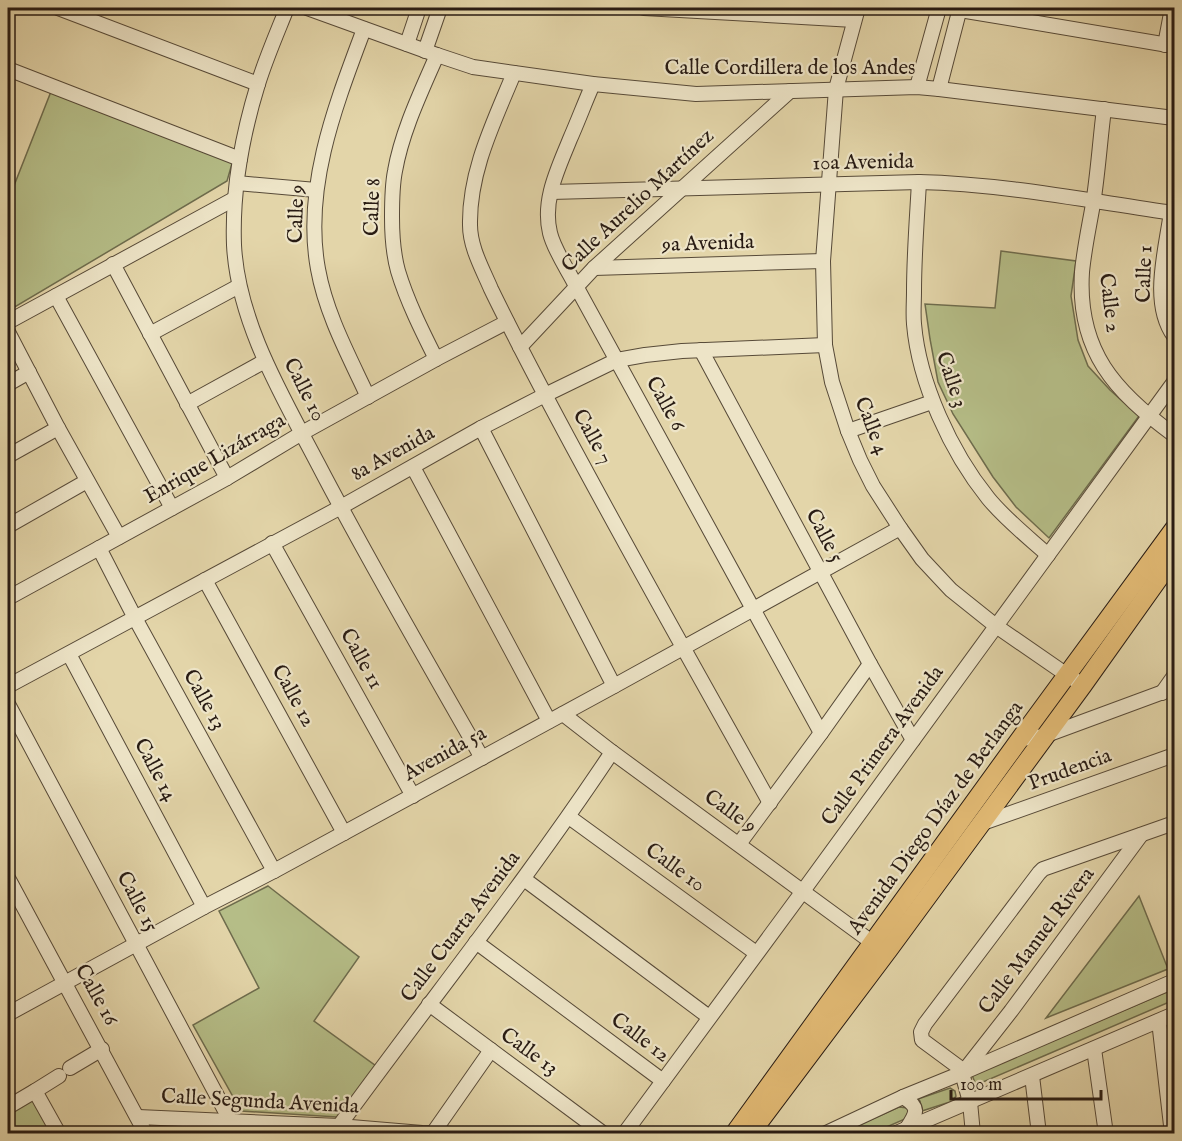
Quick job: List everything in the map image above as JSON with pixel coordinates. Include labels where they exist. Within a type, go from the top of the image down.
[{"type":"main road","name":"Avenida Diego Díaz de Berlanga","points":[[734,1134],[1174,529]]},
{"type":"main road","name":"Avenida Diego Díaz de Berlanga","points":[[750,1134],[1083,685],[1174,557]]},
{"type":"street","points":[[58,8],[258,84]]},
{"type":"street","name":"Calle 10","points":[[286,8],[258,84],[240,159],[234,199],[234,247],[239,286],[265,361],[302,433],[482,758]]},
{"type":"street","name":"Calle Cordillera de los Andes","points":[[307,8],[473,67],[593,84],[696,94],[917,87],[1174,118]]},
{"type":"street","points":[[407,44],[419,8]]},
{"type":"street","name":"Calle 8","points":[[436,359],[420,327],[398,271],[393,245],[392,220],[393,188],[399,154],[431,53],[440,8]]},
{"type":"street","points":[[644,8],[856,14]]},
{"type":"street","points":[[917,87],[939,8]]},
{"type":"street","points":[[939,89],[960,9],[1170,46],[1172,8]]},
{"type":"street","name":"Calle 4","points":[[856,14],[836,89],[823,261],[825,345],[832,382],[848,431],[873,486],[922,559],[973,609],[1083,685]]},
{"type":"street","name":"Calle 9","points":[[364,29],[339,95],[327,137],[316,190],[315,238],[318,267],[327,305],[368,397]]},
{"type":"street","points":[[8,69],[240,159]]},
{"type":"street","name":"Calle 7","points":[[514,73],[490,131],[475,178],[470,226],[472,244],[478,262],[545,395],[770,803]]},
{"type":"street","name":"Calle 6","points":[[593,84],[550,192],[548,208],[550,236],[821,733]]},
{"type":"street","name":"Calle Aurelio Martínez","points":[[520,348],[594,268],[790,91]]},
{"type":"street","name":"Calle 2","points":[[1104,109],[1094,201],[1082,270],[1083,305],[1088,332],[1094,350],[1114,382],[1150,417],[1174,435]]},
{"type":"street","name":"10a Avenida","points":[[550,192],[919,182],[994,187],[1173,212]]},
{"type":"street","name":"Calle 3","points":[[919,182],[914,272],[914,323],[919,354],[932,402],[973,479],[990,500],[1048,555]]},
{"type":"street","points":[[237,183],[316,190]]},
{"type":"street","points":[[8,322],[234,199]]},
{"type":"street","name":"Calle 1","points":[[1173,212],[1162,270],[1161,294],[1168,326],[1174,336]]},
{"type":"street","name":"9a Avenida","points":[[594,268],[823,261]]},
{"type":"street","points":[[113,264],[226,478]]},
{"type":"street","points":[[150,334],[239,286]]},
{"type":"street","points":[[56,296],[172,508]]},
{"type":"street","name":"Enrique Lizárraga","points":[[8,598],[226,478],[302,433],[507,322]]},
{"type":"street","points":[[8,332],[119,537]]},
{"type":"street","name":"8a Avenida","points":[[8,686],[341,507],[481,428],[617,360],[662,352],[825,345]]},
{"type":"street","name":"Calle 5","points":[[701,350],[870,664],[914,740]]},
{"type":"street","points":[[187,404],[265,361]]},
{"type":"street","points":[[8,384],[29,372]]},
{"type":"street","name":"Calle Primera Avenida","points":[[624,1134],[1174,382]]},
{"type":"street","points":[[848,431],[932,402]]},
{"type":"street","points":[[8,456],[58,428]]},
{"type":"street","points":[[481,428],[614,686]]},
{"type":"street","points":[[412,467],[549,721]]},
{"type":"street","points":[[8,526],[87,481]]},
{"type":"street","name":"Avenida 5a","points":[[8,1014],[413,796],[900,528]]},
{"type":"street","name":"Calle 11","points":[[272,543],[413,796]]},
{"type":"street","name":"Calle 13","points":[[99,548],[274,871]]},
{"type":"street","name":"Calle 12","points":[[205,579],[344,833]]},
{"type":"street","name":"Calle 14","points":[[69,654],[204,907]]},
{"type":"street","points":[[739,844],[870,664]]},
{"type":"street","points":[[1021,739],[1044,736],[1168,691],[1174,676]]},
{"type":"street","name":"Calle 15","points":[[8,704],[230,1120]]},
{"type":"street","name":"Calle 9","points":[[563,714],[873,943]]},
{"type":"street","name":"Calle Cuarta Avenida","points":[[339,1126],[524,879],[612,752]]},
{"type":"street","name":"Prudencia","points":[[980,824],[1174,755]]},
{"type":"street","name":"Calle 10","points":[[569,817],[756,953]]},
{"type":"street","points":[[974,1134],[963,1072],[922,1040],[921,1032],[1039,873],[1047,867],[1174,823]]},
{"type":"street","name":"Calle Manuel Rivera","points":[[963,1072],[1142,835]]},
{"type":"street","name":"Calle 16","points":[[8,878],[146,1134]]},
{"type":"street","points":[[524,879],[709,1017]]},
{"type":"street","name":"Calle 12","points":[[476,942],[663,1081]]},
{"type":"street","points":[[824,1134],[903,1097],[1174,981]]},
{"type":"street","name":"Calle 13","points":[[429,1004],[604,1134]]},
{"type":"street","points":[[903,1132],[1174,1014]]},
{"type":"street","points":[[1159,1021],[1172,1134]]},
{"type":"street","points":[[8,1107],[102,1049]]},
{"type":"street","points":[[1094,1049],[1106,1134]]},
{"type":"street","points":[[433,1133],[491,1050]]},
{"type":"street","points":[[1032,1076],[1039,1134]]},
{"type":"street","points":[[35,1091],[59,1134]]},
{"type":"street","points":[[903,1097],[915,1107],[915,1116],[903,1132]]},
{"type":"street","name":"Calle Segunda Avenida","points":[[138,1117],[230,1120],[452,1134]]},
{"type":"green space","points":[[52,89],[233,160],[227,181],[8,311],[8,201]]},
{"type":"green space","points":[[1001,251],[1076,261],[1071,296],[1078,340],[1088,366],[1139,416],[1049,538],[1016,507],[993,477],[953,414],[938,382],[930,339],[925,304],[995,308]]},
{"type":"green space","points":[[268,886],[359,957],[314,1021],[376,1066],[337,1117],[241,1111],[193,1025],[259,988],[219,911]]},
{"type":"green space","points":[[1139,896],[1168,969],[1046,1018]]},
{"type":"green space","points":[[1174,989],[1174,1000],[976,1085],[972,1075]]},
{"type":"green space","points":[[950,1088],[955,1091],[956,1096],[953,1101],[922,1111],[918,1099]]},
{"type":"green space","points":[[33,1099],[52,1133],[8,1133],[8,1113]]},
{"type":"green space","points":[[899,1107],[909,1110],[905,1119],[873,1133],[839,1134]]}]
